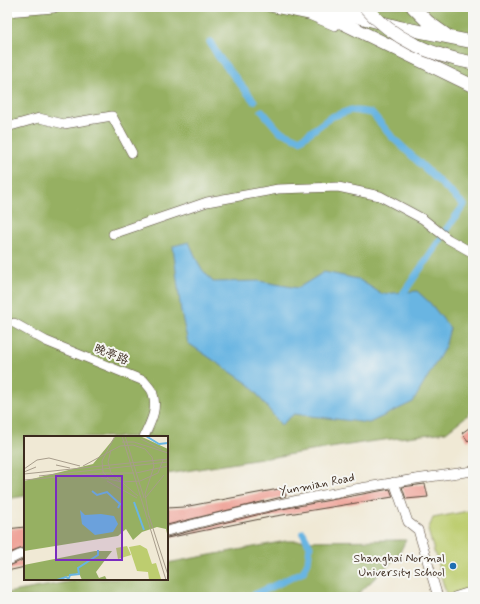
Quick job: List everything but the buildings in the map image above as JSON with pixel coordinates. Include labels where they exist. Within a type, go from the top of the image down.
[{"type":"highway","points":[[314,7],[318,11],[473,86]]},
{"type":"highway","points":[[322,7],[422,33],[473,42]]},
{"type":"highway","points":[[366,7],[388,29],[414,45],[446,57],[473,63]]},
{"type":"highway","points":[[413,7],[436,28],[473,50]]},
{"type":"main road","points":[[7,12],[54,7]]},
{"type":"street","points":[[270,7],[310,15],[385,49],[473,92]]},
{"type":"street","points":[[7,127],[39,118],[64,124],[112,116],[132,153]]},
{"type":"street","points":[[113,234],[207,202],[278,189],[338,187],[380,196],[423,219],[448,239],[473,253]]},
{"type":"street","name":"晚亭路","points":[[14,323],[46,341],[144,381],[153,393],[154,405],[153,418],[144,436]]},
{"type":"street","name":"Yunmian Road","points":[[168,531],[259,509],[394,482],[473,471]]},
{"type":"street","points":[[394,482],[408,522],[418,530],[438,597]]},
{"type":"street","points":[[7,561],[24,553]]},
{"type":"street","points":[[454,597],[473,591]]},
{"type":"green space","points":[[19,7],[473,7],[473,411],[446,432],[368,442],[168,474],[168,436],[24,436],[24,496],[7,499],[7,12]]},
{"type":"green space","name":"Shanghai Normal University School","points":[[473,510],[473,588],[447,597],[428,530],[433,518]]},
{"type":"green space","points":[[406,540],[398,556],[355,597],[7,597],[7,593],[78,580],[168,580],[168,563],[286,541]]},
{"type":"water","points":[[189,242],[200,267],[213,282],[259,281],[298,288],[324,272],[358,279],[382,294],[417,291],[430,303],[450,328],[445,347],[413,402],[369,423],[294,414],[281,425],[250,385],[188,343],[181,312],[173,246]]},
{"type":"waterway","points":[[210,42],[218,56],[254,101]]},
{"type":"waterway","points":[[262,111],[279,131],[300,140],[331,117],[351,110],[372,113],[392,137],[464,205],[446,230]]},
{"type":"waterway","points":[[398,301],[440,240]]},
{"type":"waterway","points":[[250,597],[303,572],[308,562],[310,546],[303,533]]},
{"type":"place","name":"Shanghai Normal University School","points":[[453,566]]}]
